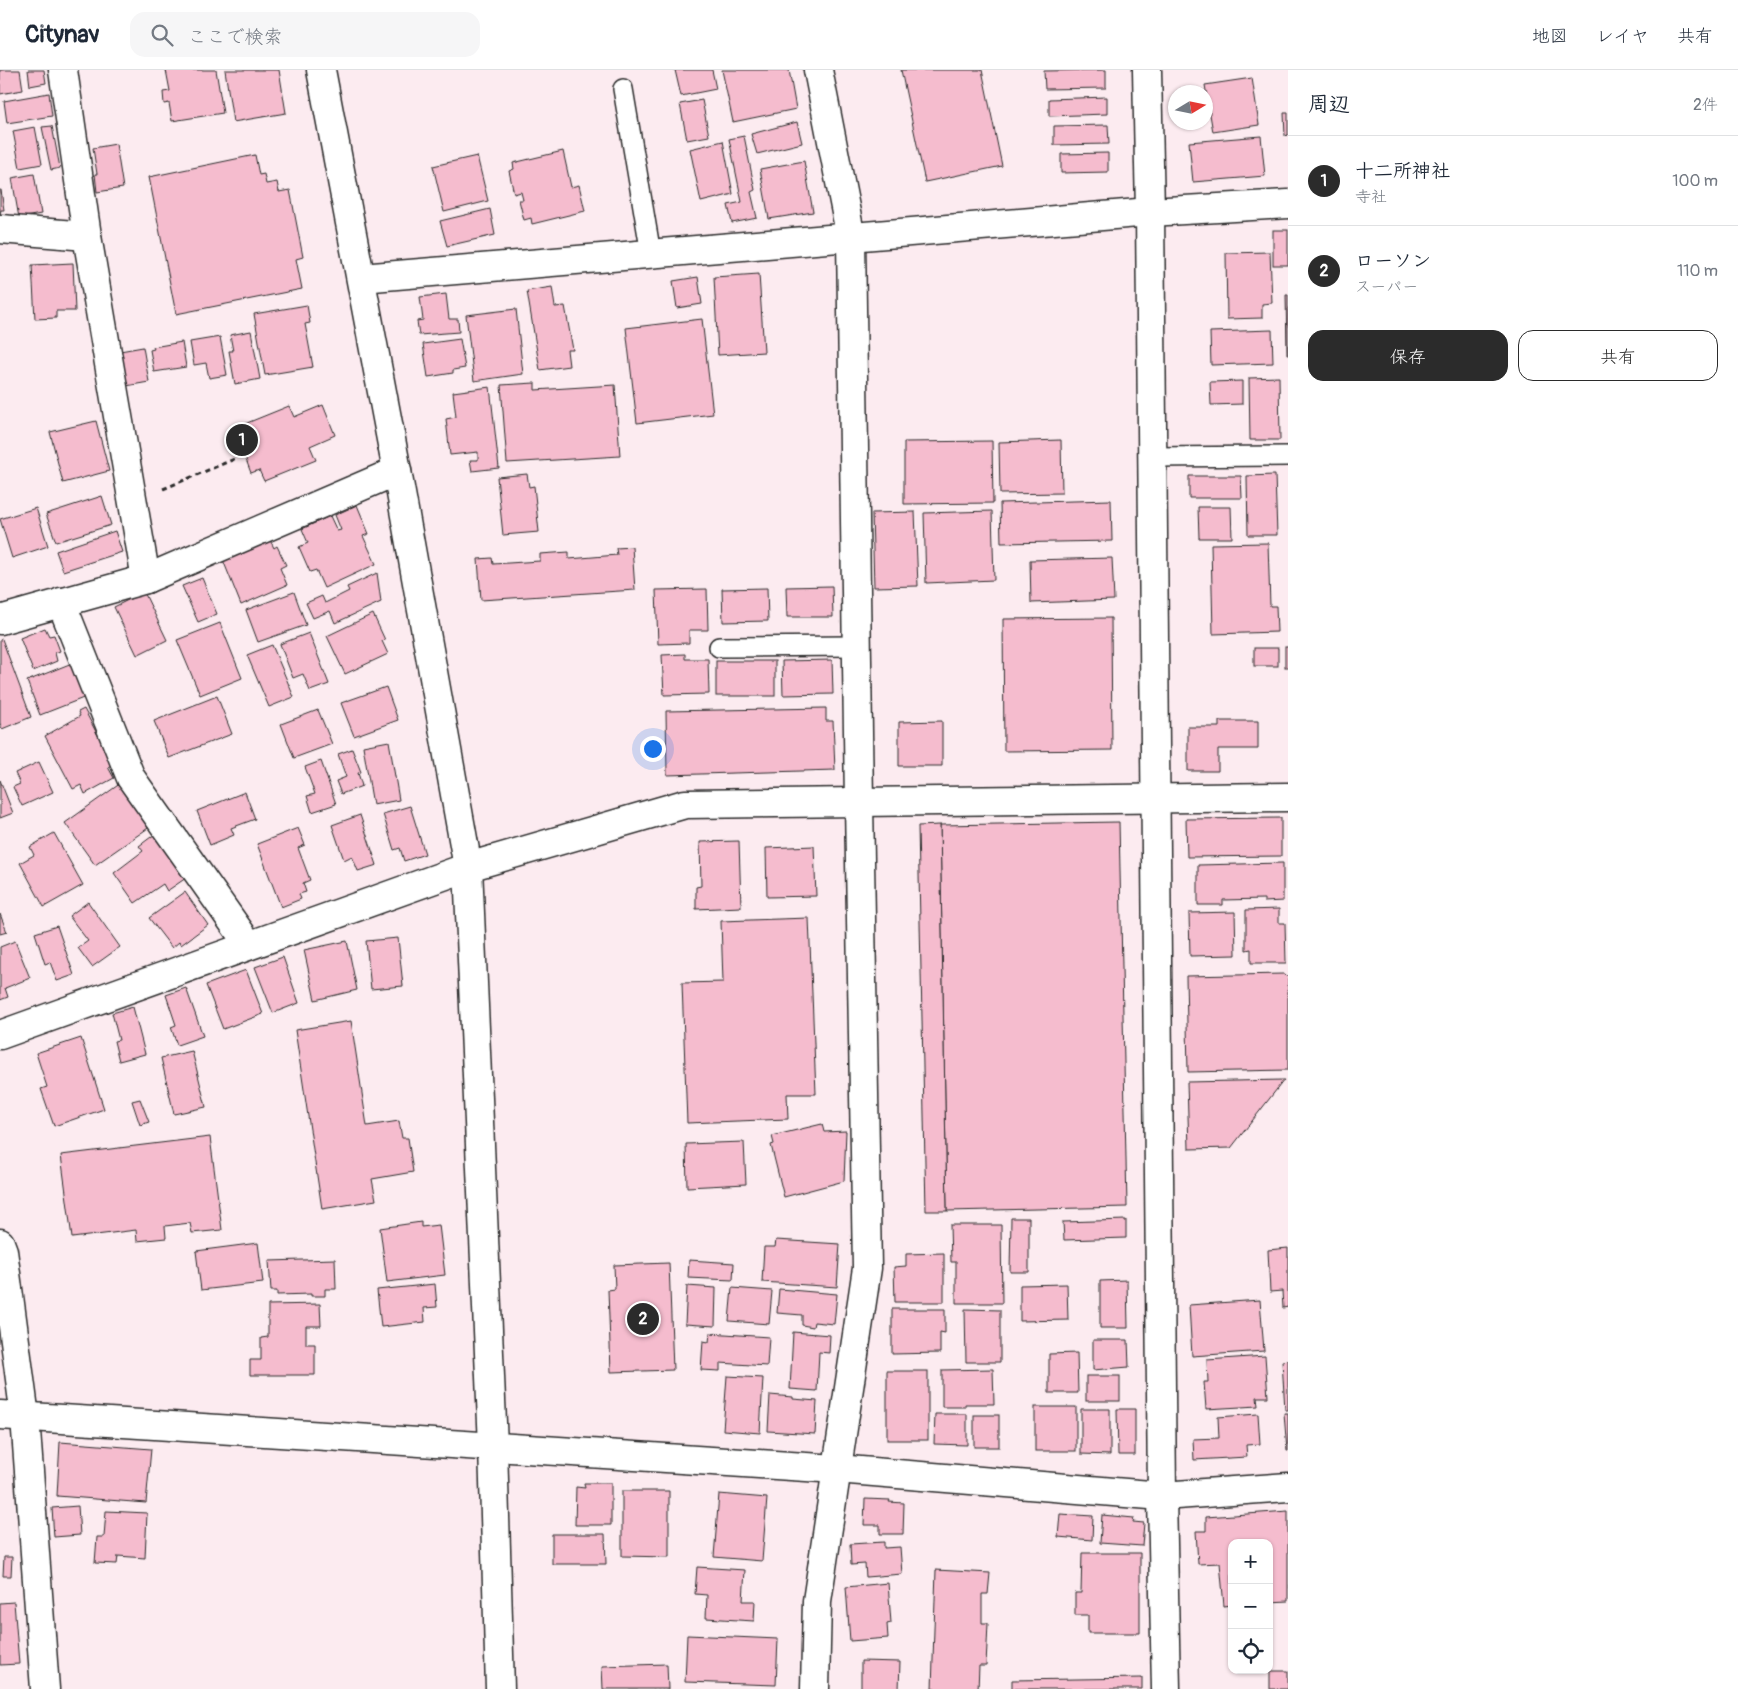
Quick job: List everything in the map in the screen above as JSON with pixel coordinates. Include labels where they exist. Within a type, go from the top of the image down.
[{"type":"street","points":[[64,70],[87,236],[146,579]]},
{"type":"street","points":[[321,70],[397,471],[468,867],[493,1446],[500,1689]]},
{"type":"street","points":[[815,1689],[817,1601],[867,1268],[858,803],[852,238],[818,70]]},
{"type":"street","points":[[1146,70],[1150,212],[1162,1496],[1166,1689]]},
{"type":"street","points":[[361,278],[1150,212],[1288,204]]},
{"type":"street","points":[[0,230],[87,236]]},
{"type":"street","points":[[0,620],[146,579],[397,471]]},
{"type":"street","points":[[61,602],[131,778],[249,945]]},
{"type":"street","points":[[0,1035],[468,867],[685,804],[1288,797]]},
{"type":"street","points":[[0,1243],[3,1251],[12,1416],[45,1689]]},
{"type":"street","points":[[12,1416],[837,1469],[1162,1496],[1288,1487]]},
{"type":"lane","points":[[623,89],[651,254]]},
{"type":"lane","points":[[1152,457],[1288,456]]},
{"type":"lane","points":[[719,647],[857,646]]},
{"type":"path","points":[[133,502],[237,458]]},
{"type":"building","points":[[0,70],[20,70],[23,90],[0,94]]},
{"type":"building","points":[[28,70],[44,70],[46,83],[30,86]]},
{"type":"building","points":[[166,70],[216,70],[223,113],[172,121],[169,103],[164,104],[163,92],[170,91]]},
{"type":"building","points":[[225,70],[279,70],[286,113],[233,122]]},
{"type":"building","points":[[675,70],[712,70],[716,89],[681,96]]},
{"type":"building","points":[[722,70],[789,70],[796,109],[733,122]]},
{"type":"building","points":[[901,70],[982,70],[1002,166],[925,182]]},
{"type":"building","points":[[1106,70],[1106,88],[1045,89],[1044,71]]},
{"type":"building","points":[[1252,78],[1259,125],[1213,132],[1213,85],[1205,85]]},
{"type":"building","points":[[49,93],[52,116],[7,123],[4,101]]},
{"type":"building","points":[[1107,97],[1107,114],[1049,116],[1049,99]]},
{"type":"building","points":[[702,100],[709,136],[687,140],[680,104]]},
{"type":"building","points":[[1284,113],[1288,113],[1288,135],[1285,136]]},
{"type":"building","points":[[797,122],[802,143],[757,154],[751,134]]},
{"type":"building","points":[[1108,125],[1109,144],[1054,145],[1054,126]]},
{"type":"building","points":[[52,126],[60,168],[51,170],[42,127]]},
{"type":"building","points":[[35,127],[42,164],[20,168],[13,131]]},
{"type":"building","points":[[744,136],[755,190],[751,192],[757,218],[732,223],[728,205],[742,202],[729,139]]},
{"type":"building","points":[[1261,136],[1265,176],[1193,182],[1189,142]]},
{"type":"building","points":[[723,141],[733,194],[701,202],[690,149]]},
{"type":"building","points":[[116,144],[123,188],[97,192],[95,174],[97,174],[93,148]]},
{"type":"building","points":[[563,151],[571,187],[579,185],[585,211],[532,224],[531,218],[524,220],[519,200],[523,200],[521,192],[514,194],[509,171],[514,169],[513,163]]},
{"type":"building","points":[[1108,153],[1108,172],[1061,173],[1061,154]]},
{"type":"building","points":[[255,155],[259,175],[264,174],[266,184],[277,182],[279,192],[290,190],[303,257],[296,259],[302,289],[176,314],[149,177]]},
{"type":"building","points":[[477,156],[488,201],[444,212],[433,166]]},
{"type":"building","points":[[804,161],[813,212],[769,219],[760,169]]},
{"type":"building","points":[[34,174],[41,214],[19,218],[12,178]]},
{"type":"building","points":[[0,190],[4,210],[1,210],[0,214]]},
{"type":"building","points":[[490,209],[495,235],[447,246],[440,221]]},
{"type":"building","points":[[1273,230],[1288,230],[1288,265],[1273,265]]},
{"type":"building","points":[[1270,252],[1272,303],[1262,304],[1262,318],[1227,319],[1226,253]]},
{"type":"building","points":[[73,263],[75,311],[56,311],[56,318],[35,319],[32,265]]},
{"type":"building","points":[[759,274],[764,352],[718,355],[714,277]]},
{"type":"building","points":[[698,277],[702,304],[677,308],[673,281]]},
{"type":"building","points":[[552,287],[555,307],[565,306],[573,350],[567,350],[569,366],[540,370],[527,291]]},
{"type":"building","points":[[446,294],[449,319],[458,319],[459,332],[419,335],[417,321],[423,320],[420,297]]},
{"type":"building","points":[[1286,295],[1288,295],[1288,355],[1287,355]]},
{"type":"building","points":[[307,305],[310,323],[305,324],[313,367],[265,375],[254,314]]},
{"type":"building","points":[[516,309],[523,374],[474,381],[466,315]]},
{"type":"building","points":[[702,319],[713,414],[637,423],[626,328]]},
{"type":"building","points":[[1272,330],[1273,363],[1211,365],[1210,332]]},
{"type":"building","points":[[251,331],[260,379],[235,384],[229,351],[233,351],[230,335]]},
{"type":"building","points":[[220,337],[227,375],[209,378],[206,363],[194,365],[190,342]]},
{"type":"building","points":[[460,339],[465,368],[453,370],[453,373],[428,377],[423,344]]},
{"type":"building","points":[[182,342],[186,367],[154,372],[150,350],[154,349],[153,347]]},
{"type":"building","points":[[143,347],[149,382],[126,386],[120,351]]},
{"type":"building","points":[[1279,377],[1280,440],[1250,440],[1249,378]]},
{"type":"building","points":[[1242,381],[1242,404],[1211,405],[1210,382]]},
{"type":"building","points":[[535,383],[535,390],[615,385],[620,456],[507,463],[501,385]]},
{"type":"building","points":[[490,387],[499,468],[472,471],[470,460],[478,460],[478,452],[450,455],[446,419],[456,417],[453,392]]},
{"type":"building","points":[[323,405],[335,435],[310,446],[316,460],[264,481],[259,470],[251,473],[239,441],[247,438],[242,425],[289,406],[294,417]]},
{"type":"building","points":[[96,421],[109,471],[63,483],[50,432]]},
{"type":"building","points":[[1061,440],[1062,493],[1000,494],[999,442]]},
{"type":"building","points":[[992,441],[993,503],[904,504],[904,442]]},
{"type":"building","points":[[527,474],[529,487],[534,486],[539,532],[503,535],[497,477]]},
{"type":"building","points":[[1275,475],[1277,535],[1248,535],[1247,476]]},
{"type":"building","points":[[1189,476],[1241,476],[1242,498],[1189,498]]},
{"type":"building","points":[[102,496],[111,525],[56,542],[46,514]]},
{"type":"building","points":[[1111,500],[1112,541],[1001,543],[1000,503]]},
{"type":"building","points":[[357,505],[369,534],[363,536],[376,564],[324,588],[316,570],[310,572],[299,547],[308,543],[302,529],[330,516],[337,531],[341,530],[335,515]]},
{"type":"building","points":[[1198,507],[1231,507],[1232,538],[1199,538]]},
{"type":"building","points":[[36,508],[48,546],[12,558],[0,519]]},
{"type":"building","points":[[992,511],[994,580],[926,583],[924,513]]},
{"type":"building","points":[[915,512],[918,586],[874,587],[872,513]]},
{"type":"building","points":[[115,531],[122,552],[63,571],[56,551]]},
{"type":"building","points":[[270,540],[274,548],[277,546],[286,565],[280,568],[287,585],[241,605],[223,560]]},
{"type":"building","points":[[1268,543],[1270,606],[1276,606],[1277,632],[1213,634],[1211,544]]},
{"type":"building","points":[[632,547],[635,590],[481,600],[478,559],[492,558],[493,564],[540,561],[540,554],[569,552],[569,559],[617,555],[616,548]]},
{"type":"building","points":[[1112,558],[1114,600],[1031,603],[1030,560]]},
{"type":"building","points":[[377,573],[381,602],[335,623],[330,611],[313,618],[306,603],[322,596],[325,603],[349,591],[347,587]]},
{"type":"building","points":[[202,578],[217,614],[198,622],[182,586]]},
{"type":"building","points":[[832,586],[833,617],[787,617],[786,587]]},
{"type":"building","points":[[767,588],[768,621],[723,622],[722,589]]},
{"type":"building","points":[[707,589],[708,630],[689,630],[689,643],[658,644],[656,590]]},
{"type":"building","points":[[144,592],[167,640],[137,655],[114,607]]},
{"type":"building","points":[[294,592],[306,625],[258,642],[246,610]]},
{"type":"building","points":[[373,614],[385,640],[382,641],[388,654],[345,674],[327,636]]},
{"type":"building","points":[[1111,618],[1112,750],[1004,751],[1003,619]]},
{"type":"building","points":[[220,623],[242,678],[200,695],[177,640]]},
{"type":"building","points":[[45,628],[49,636],[54,635],[60,651],[55,653],[57,661],[33,671],[20,638]]},
{"type":"building","points":[[309,633],[329,684],[310,691],[303,674],[293,678],[280,644]]},
{"type":"building","points":[[2,639],[31,717],[2,729],[0,723],[0,640]]},
{"type":"building","points":[[272,645],[294,697],[269,707],[247,655]]},
{"type":"building","points":[[1285,647],[1288,647],[1288,667],[1285,667]]},
{"type":"building","points":[[1254,648],[1278,648],[1278,666],[1254,666]]},
{"type":"building","points":[[685,654],[685,659],[708,659],[709,694],[664,695],[662,655]]},
{"type":"building","points":[[832,660],[833,694],[783,695],[782,661]]},
{"type":"building","points":[[716,661],[775,661],[775,696],[716,696]]},
{"type":"building","points":[[72,663],[86,697],[40,715],[27,681]]},
{"type":"building","points":[[386,687],[398,720],[354,736],[341,703]]},
{"type":"building","points":[[217,696],[232,734],[169,758],[154,721]]},
{"type":"building","points":[[826,708],[826,721],[833,721],[835,770],[667,775],[666,711]]},
{"type":"building","points":[[84,709],[113,764],[108,767],[114,778],[85,794],[81,785],[73,789],[45,736],[80,716],[78,712]]},
{"type":"building","points":[[318,710],[332,744],[294,758],[281,724]]},
{"type":"building","points":[[942,721],[942,766],[899,766],[899,722]]},
{"type":"building","points":[[1219,721],[1258,721],[1258,749],[1218,749],[1218,771],[1188,771],[1188,727],[1219,727]]},
{"type":"building","points":[[389,741],[399,800],[373,805],[363,746]]},
{"type":"building","points":[[352,749],[361,772],[358,773],[362,786],[341,794],[336,781],[346,777],[338,754]]},
{"type":"building","points":[[321,761],[336,804],[312,812],[307,796],[315,794],[305,767]]},
{"type":"building","points":[[39,762],[53,792],[22,806],[13,787],[20,784],[15,773]]},
{"type":"building","points":[[0,780],[13,813],[0,818]]},
{"type":"building","points":[[121,783],[151,826],[95,865],[65,823]]},
{"type":"building","points":[[245,792],[255,819],[231,828],[234,835],[210,845],[197,811]]},
{"type":"building","points":[[410,806],[425,854],[404,861],[400,848],[394,850],[383,814]]},
{"type":"building","points":[[360,815],[377,865],[358,871],[352,856],[344,860],[332,825]]},
{"type":"building","points":[[1281,818],[1281,856],[1187,857],[1186,819]]},
{"type":"building","points":[[1119,822],[1127,1207],[947,1211],[940,825]]},
{"type":"building","points":[[940,825],[947,1211],[926,1211],[918,826]]},
{"type":"building","points":[[298,828],[305,845],[298,848],[310,880],[303,883],[306,892],[299,894],[301,899],[281,907],[257,844]]},
{"type":"building","points":[[54,833],[83,885],[44,907],[20,863],[34,855],[30,847]]},
{"type":"building","points":[[155,834],[186,878],[167,891],[163,884],[135,903],[114,873],[143,851],[139,846]]},
{"type":"building","points":[[739,841],[741,907],[696,909],[696,887],[701,886],[700,842]]},
{"type":"building","points":[[814,846],[816,896],[767,897],[766,848]]},
{"type":"building","points":[[1283,863],[1283,901],[1264,902],[1264,899],[1223,900],[1223,905],[1198,905],[1198,865]]},
{"type":"building","points":[[185,892],[208,925],[181,945],[179,942],[172,948],[149,918]]},
{"type":"building","points":[[88,902],[120,947],[92,967],[78,948],[88,941],[69,916]]},
{"type":"building","points":[[1279,909],[1279,923],[1285,923],[1286,963],[1251,963],[1251,949],[1246,950],[1246,910]]},
{"type":"building","points":[[1235,912],[1236,955],[1190,956],[1189,913]]},
{"type":"building","points":[[0,914],[7,932],[0,934]]},
{"type":"building","points":[[809,918],[816,1094],[787,1094],[788,1119],[687,1123],[682,983],[723,982],[721,921]]},
{"type":"building","points":[[57,926],[74,975],[57,981],[50,962],[45,964],[35,933]]},
{"type":"building","points":[[398,938],[403,986],[371,989],[366,941]]},
{"type":"building","points":[[15,941],[30,978],[5,988],[8,997],[0,1000],[0,947]]},
{"type":"building","points":[[347,941],[357,990],[315,1000],[304,950]]},
{"type":"building","points":[[283,957],[299,1003],[273,1013],[255,967]]},
{"type":"building","points":[[246,970],[263,1014],[223,1029],[206,985]]},
{"type":"building","points":[[1284,974],[1288,978],[1288,1070],[1188,1072],[1186,976]]},
{"type":"building","points":[[186,988],[203,1036],[177,1045],[171,1027],[176,1025],[166,995]]},
{"type":"building","points":[[133,1007],[145,1054],[119,1061],[114,1041],[119,1040],[112,1013]]},
{"type":"building","points":[[351,1021],[367,1126],[399,1121],[402,1138],[408,1138],[413,1172],[372,1179],[376,1200],[322,1209],[295,1030]]},
{"type":"building","points":[[81,1038],[104,1109],[54,1126],[41,1089],[47,1087],[36,1053]]},
{"type":"building","points":[[192,1051],[206,1107],[174,1114],[161,1058]]},
{"type":"building","points":[[1284,1080],[1231,1148],[1189,1149],[1187,1082]]},
{"type":"building","points":[[140,1099],[149,1122],[140,1125],[132,1101]]},
{"type":"building","points":[[822,1124],[824,1132],[846,1131],[844,1181],[784,1197],[771,1145],[774,1144],[772,1136]]},
{"type":"building","points":[[210,1137],[222,1230],[192,1233],[190,1223],[165,1226],[166,1238],[137,1241],[136,1230],[72,1238],[61,1155]]},
{"type":"building","points":[[744,1142],[746,1184],[687,1187],[686,1144]]},
{"type":"building","points":[[1011,1218],[1029,1218],[1029,1272],[1010,1272]]},
{"type":"building","points":[[1126,1220],[1126,1238],[1064,1240],[1063,1222]]},
{"type":"building","points":[[421,1222],[421,1227],[439,1225],[445,1275],[387,1282],[380,1228]]},
{"type":"building","points":[[950,1225],[1001,1225],[1002,1303],[956,1303],[956,1262],[951,1262]]},
{"type":"building","points":[[776,1240],[840,1244],[837,1287],[762,1282],[764,1247],[775,1247]]},
{"type":"building","points":[[258,1243],[263,1283],[201,1290],[196,1251]]},
{"type":"building","points":[[1288,1248],[1288,1307],[1283,1308],[1282,1291],[1270,1292],[1268,1250]]},
{"type":"building","points":[[944,1253],[944,1302],[895,1302],[894,1267],[906,1266],[906,1254]]},
{"type":"building","points":[[335,1259],[336,1289],[325,1289],[325,1296],[311,1296],[311,1294],[277,1295],[277,1291],[271,1291],[269,1261]]},
{"type":"building","points":[[689,1260],[734,1263],[733,1280],[688,1278]]},
{"type":"building","points":[[669,1263],[673,1370],[611,1372],[608,1290],[615,1289],[614,1265]]},
{"type":"building","points":[[1127,1280],[1128,1328],[1100,1328],[1100,1281]]},
{"type":"building","points":[[435,1284],[437,1307],[424,1308],[425,1322],[381,1327],[377,1290]]},
{"type":"building","points":[[1067,1284],[1068,1320],[1020,1321],[1020,1285]]},
{"type":"building","points":[[687,1286],[716,1288],[715,1326],[685,1324]]},
{"type":"building","points":[[732,1288],[772,1291],[769,1324],[729,1321]]},
{"type":"building","points":[[779,1289],[837,1294],[834,1324],[814,1322],[813,1327],[802,1325],[802,1315],[777,1313]]},
{"type":"building","points":[[1260,1300],[1264,1351],[1192,1356],[1189,1305]]},
{"type":"building","points":[[320,1304],[321,1326],[306,1326],[306,1344],[315,1344],[315,1375],[250,1375],[250,1360],[261,1360],[261,1338],[268,1337],[268,1305]]},
{"type":"building","points":[[892,1309],[945,1309],[945,1333],[940,1332],[940,1353],[892,1354]]},
{"type":"building","points":[[965,1309],[1000,1310],[1000,1362],[966,1362]]},
{"type":"building","points":[[793,1332],[830,1335],[829,1353],[819,1352],[817,1391],[790,1389]]},
{"type":"building","points":[[710,1333],[769,1337],[767,1366],[720,1363],[720,1371],[701,1370],[703,1341],[709,1342]]},
{"type":"building","points":[[1093,1340],[1128,1340],[1129,1367],[1093,1370]]},
{"type":"building","points":[[1077,1353],[1078,1393],[1049,1393],[1049,1354]]},
{"type":"building","points":[[1265,1356],[1268,1397],[1257,1397],[1258,1406],[1206,1409],[1204,1382],[1208,1382],[1207,1360]]},
{"type":"building","points":[[1288,1360],[1288,1410],[1285,1410],[1282,1361]]},
{"type":"building","points":[[993,1369],[994,1404],[965,1404],[965,1407],[942,1407],[942,1370]]},
{"type":"building","points":[[887,1371],[928,1371],[928,1440],[887,1440]]},
{"type":"building","points":[[727,1376],[763,1378],[760,1433],[723,1430]]},
{"type":"building","points":[[1086,1376],[1120,1376],[1120,1401],[1086,1401]]},
{"type":"building","points":[[770,1395],[817,1401],[815,1434],[768,1431]]},
{"type":"building","points":[[1035,1407],[1076,1407],[1076,1451],[1035,1451]]},
{"type":"building","points":[[1081,1409],[1110,1409],[1110,1455],[1081,1454]]},
{"type":"building","points":[[1117,1409],[1135,1409],[1135,1455],[1118,1455]]},
{"type":"building","points":[[1284,1413],[1288,1413],[1288,1451],[1287,1451]]},
{"type":"building","points":[[935,1414],[967,1414],[967,1445],[934,1444]]},
{"type":"building","points":[[1258,1414],[1260,1444],[1246,1445],[1247,1457],[1194,1460],[1193,1439],[1219,1438],[1218,1417]]},
{"type":"building","points":[[974,1415],[999,1415],[999,1447],[974,1447]]},
{"type":"building","points":[[60,1442],[151,1449],[146,1503],[57,1496]]},
{"type":"building","points":[[584,1483],[611,1483],[611,1525],[575,1525],[576,1487],[585,1488]]},
{"type":"building","points":[[622,1491],[669,1491],[669,1557],[622,1556]]},
{"type":"building","points":[[719,1494],[767,1498],[762,1561],[714,1557]]},
{"type":"building","points":[[865,1499],[890,1500],[889,1502],[904,1503],[903,1534],[880,1534],[880,1525],[864,1525]]},
{"type":"building","points":[[78,1506],[80,1535],[54,1537],[52,1508]]},
{"type":"building","points":[[106,1511],[147,1513],[145,1558],[118,1556],[117,1564],[95,1563],[97,1537],[104,1537]]},
{"type":"building","points":[[1288,1511],[1288,1601],[1273,1602],[1273,1539],[1228,1539],[1228,1606],[1224,1606],[1220,1563],[1198,1564],[1196,1531],[1206,1531],[1206,1517]]},
{"type":"building","points":[[1060,1514],[1093,1516],[1092,1540],[1058,1537]]},
{"type":"building","points":[[1102,1515],[1134,1518],[1133,1522],[1144,1523],[1142,1546],[1100,1543]]},
{"type":"building","points":[[552,1534],[605,1534],[606,1564],[552,1564]]},
{"type":"building","points":[[884,1542],[884,1548],[900,1547],[902,1574],[866,1577],[865,1564],[851,1565],[850,1544]]},
{"type":"building","points":[[1082,1553],[1140,1553],[1140,1633],[1088,1633],[1088,1615],[1075,1615],[1075,1593],[1081,1593]]},
{"type":"building","points":[[4,1557],[12,1557],[11,1576],[3,1576]]},
{"type":"building","points":[[697,1567],[745,1570],[743,1601],[755,1601],[754,1621],[706,1618],[707,1595],[695,1594]]},
{"type":"building","points":[[936,1570],[990,1573],[988,1594],[982,1594],[982,1623],[988,1623],[986,1666],[979,1666],[978,1689],[932,1689]]},
{"type":"building","points":[[888,1583],[891,1623],[887,1624],[888,1638],[850,1641],[846,1587]]},
{"type":"building","points":[[14,1602],[19,1664],[0,1665],[0,1603]]},
{"type":"building","points":[[687,1635],[778,1639],[776,1685],[685,1682]]},
{"type":"building","points":[[861,1661],[900,1662],[899,1689],[861,1689]]},
{"type":"building","points":[[667,1664],[668,1689],[603,1689],[602,1666]]},
{"type":"building","points":[[1273,1671],[1288,1671],[1288,1689],[1270,1689],[1270,1674],[1273,1674]]},
{"type":"building","points":[[1142,1678],[1142,1689],[1012,1689],[1012,1680]]},
{"type":"place","name":"十二所神社","points":[[242,440]]},
{"type":"place","name":"ローソン","points":[[643,1319]]}]
